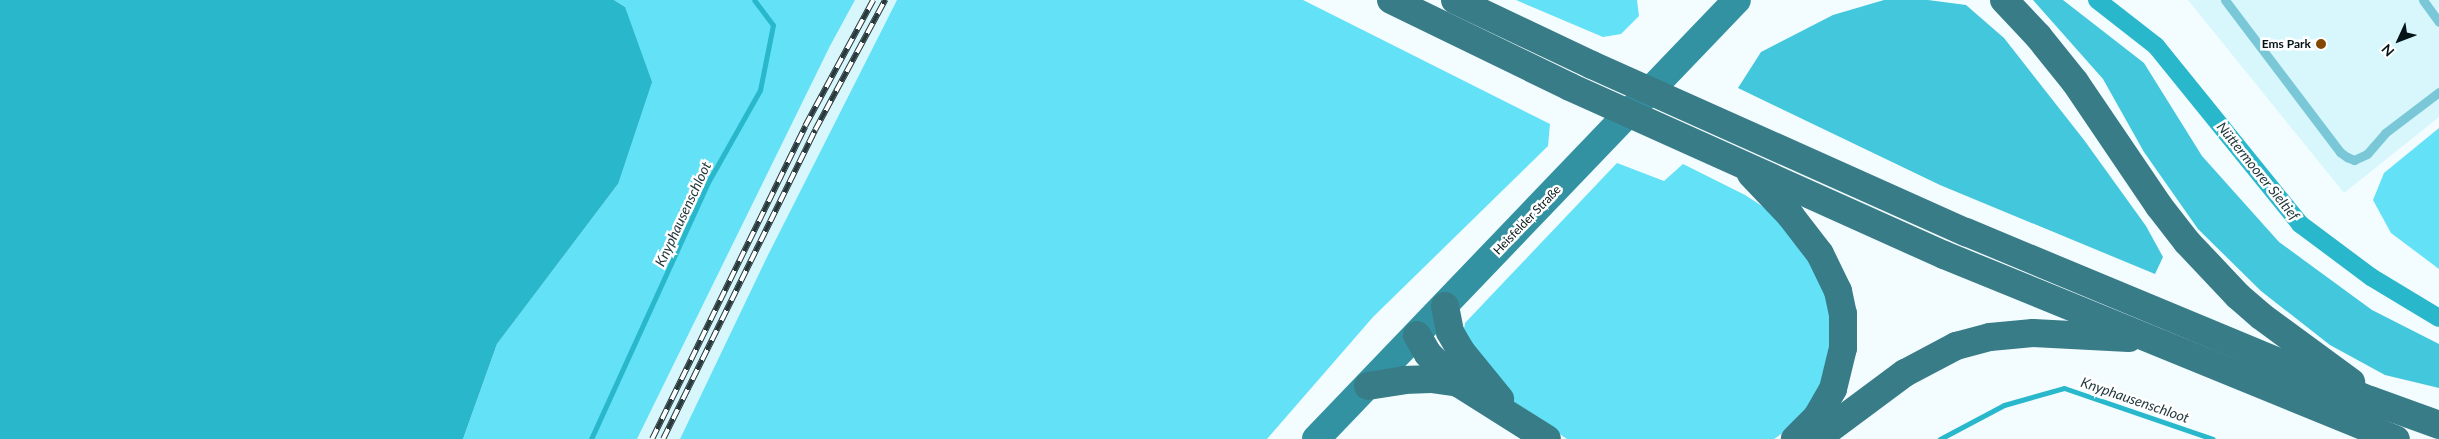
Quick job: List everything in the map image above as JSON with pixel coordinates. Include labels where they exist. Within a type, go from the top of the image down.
[{"type":"highway","points":[[1391,0],[1570,87],[1944,255],[2146,339],[2396,439]]},
{"type":"highway","points":[[1455,0],[1592,65],[1966,232],[2370,400],[2439,426]]},
{"type":"highway","points":[[2004,0],[2038,36],[2075,82],[2159,206],[2187,242],[2225,282],[2262,316],[2341,372],[2370,400]]},
{"type":"highway","points":[[1739,162],[1778,201],[1816,249],[1834,279],[1841,303],[1844,340],[1838,375],[1825,406],[1795,439]]},
{"type":"highway","points":[[1445,306],[1450,332],[1460,351],[1482,380],[1520,421]]},
{"type":"highway","points":[[1816,439],[1905,373],[1956,346],[1990,337],[2033,333],[2146,339]]},
{"type":"highway","points":[[1417,335],[1434,361],[1458,383],[1547,439]]},
{"type":"highway","points":[[1368,386],[1413,380],[1458,383]]},
{"type":"main road","name":"Heisfelder Straße","points":[[1316,439],[1737,0]]},
{"type":"lane","points":[[2225,0],[2340,152],[2347,157],[2354,160],[2367,154],[2385,133],[2439,92]]},
{"type":"lane","points":[[2423,0],[2439,22]]},
{"type":"shaded area","points":[[0,0],[614,0],[625,7],[652,82],[618,184],[497,344],[463,439],[0,439]]},
{"type":"shaded area","points":[[614,0],[855,0],[830,46],[637,439],[463,439],[497,344],[618,184],[625,7]]},
{"type":"shaded area","points":[[855,0],[897,0],[768,255],[680,439],[637,439],[830,46]]},
{"type":"shaded area","points":[[897,0],[1303,0],[1550,124],[1548,146],[1373,317],[1267,439],[680,439],[768,255]]},
{"type":"shaded area","points":[[1516,0],[1637,0],[1639,16],[1621,34],[1603,37]]},
{"type":"shaded area","points":[[1884,0],[1928,0],[1966,5],[2004,38],[2084,140],[2146,226],[2163,257],[2155,274],[1940,185],[1738,88],[1761,52],[1833,15]]},
{"type":"shaded area","points":[[2033,0],[2063,0],[2144,63],[2202,156],[2279,242],[2372,310],[2439,344],[2439,388],[2385,375],[2330,345],[2261,291],[2198,229],[2144,152],[2103,79]]},
{"type":"shaded area","points":[[2188,0],[2439,0],[2439,117],[2344,193]]},
{"type":"shaded area","points":[[2439,128],[2439,269],[2391,233],[2373,200],[2384,173]]},
{"type":"shaded area","points":[[1617,163],[1664,181],[1683,164],[1745,195],[1779,217],[1801,239],[1836,311],[1826,380],[1796,423],[1774,439],[1567,439],[1509,400],[1463,335],[1465,323]]},
{"type":"waterway","name":"Knyphausenschloot","points":[[591,439],[707,184],[760,90],[773,25],[754,0]]},
{"type":"waterway","name":"Nüttermoorer Sieltief","points":[[2097,0],[2156,46],[2300,224],[2371,277],[2439,318]]},
{"type":"waterway","name":"Knyphausenschloot","points":[[1940,439],[2004,405],[2064,388],[2213,439]]},
{"type":"railway","points":[[652,439],[805,126],[873,0]]},
{"type":"railway","points":[[663,439],[815,130],[885,0]]},
{"type":"place","name":"Ems Park","points":[[2321,44]]}]
